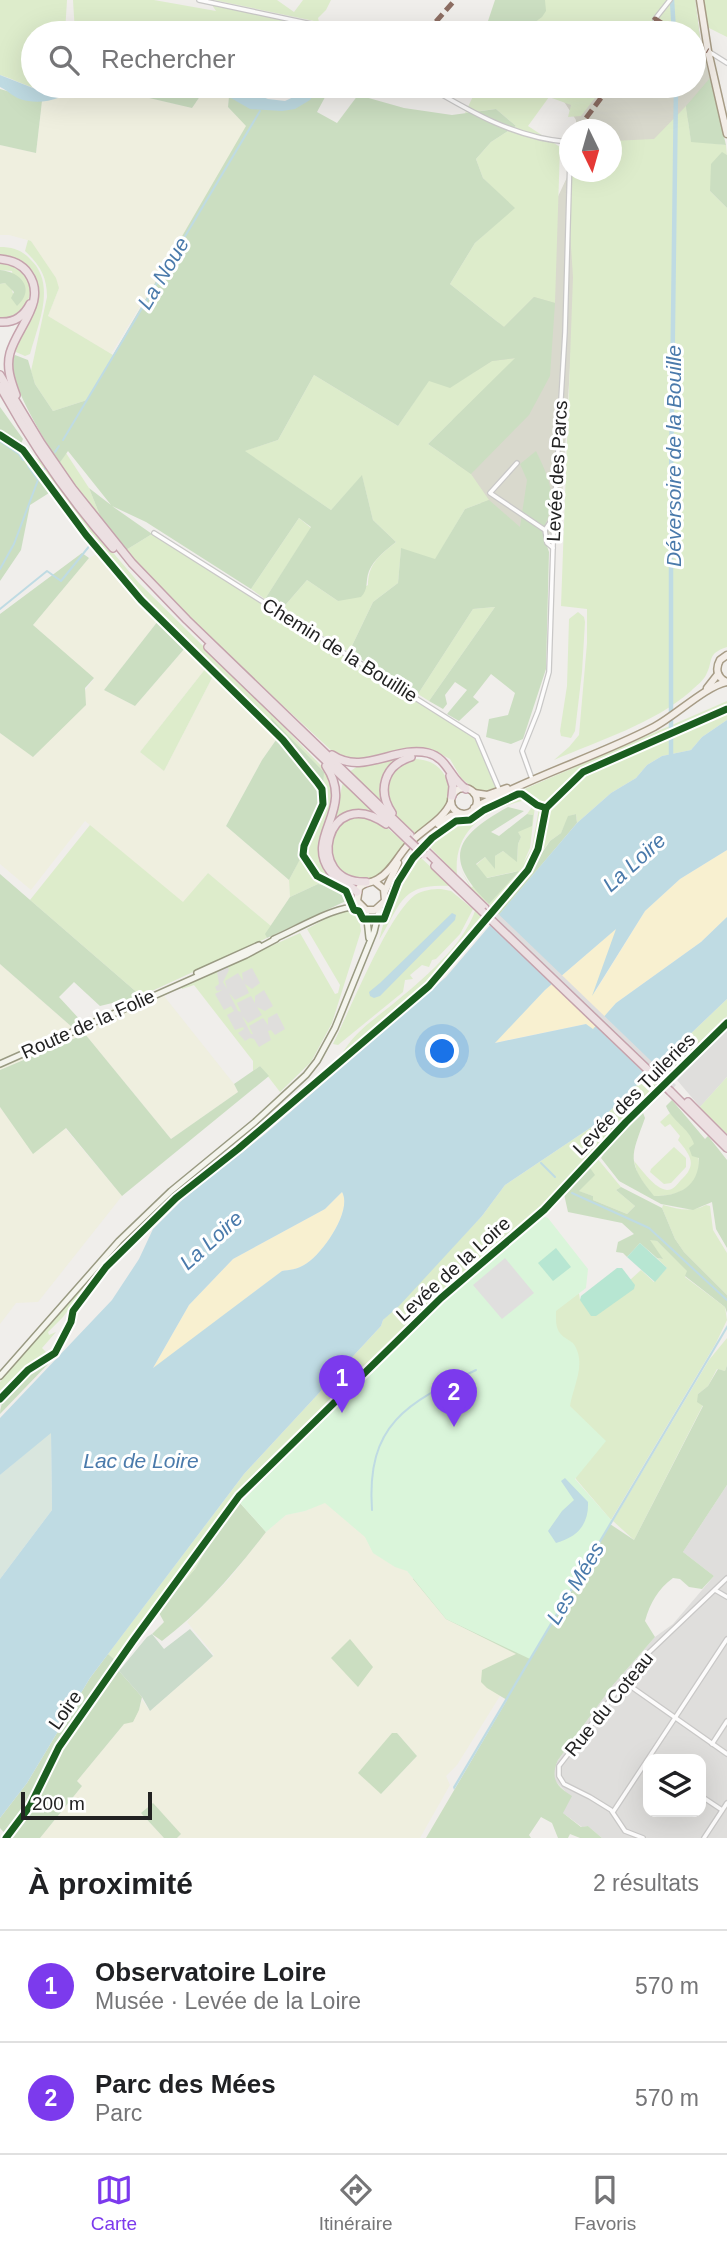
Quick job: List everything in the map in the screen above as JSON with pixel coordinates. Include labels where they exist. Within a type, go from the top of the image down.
[{"type":"highway","points":[[0,259],[13,261],[24,268],[34,286],[33,306],[13,344],[9,361],[11,381],[20,410]]},
{"type":"highway","points":[[0,322],[15,320],[25,312],[34,286]]},
{"type":"highway","points":[[0,374],[20,410],[72,488],[132,563],[168,602],[400,825]]},
{"type":"highway","points":[[0,386],[44,457],[105,539],[161,601],[317,754],[426,853],[727,1141]]},
{"type":"highway","points":[[313,741],[336,758],[352,763],[410,752],[427,752],[444,762],[457,782],[470,791]]},
{"type":"highway","points":[[317,754],[331,774],[336,789],[335,811],[323,841],[326,863],[338,879],[356,894]]},
{"type":"highway","points":[[409,837],[389,810],[383,792],[386,775],[400,761],[417,756],[438,762],[452,781],[452,799]]},
{"type":"highway","points":[[370,882],[345,878],[331,863],[327,844],[335,825],[345,817],[366,814],[409,837]]},
{"type":"highway","points":[[671,1090],[727,1148]]},
{"type":"highway","points":[[712,1133],[727,1157]]},
{"type":"main road","points":[[700,0],[703,21]]},
{"type":"main road","points":[[706,38],[727,134]]},
{"type":"main road","points":[[724,678],[718,663],[727,655]]},
{"type":"main road","points":[[690,704],[712,683],[724,678]]},
{"type":"main road","points":[[368,946],[369,930],[364,909],[356,894],[370,882],[383,876],[419,834],[444,814],[458,790],[483,795],[532,779],[654,727],[724,678]]},
{"type":"main road","points":[[0,1376],[119,1241],[171,1191],[256,1122],[311,1068],[327,1044],[368,946],[391,875],[409,849],[451,816],[469,813],[532,779]]},
{"type":"main road","points":[[470,791],[477,801],[474,808]]},
{"type":"main road","points":[[452,799],[454,810],[461,814]]},
{"type":"main road","points":[[370,882],[381,885],[385,892]]},
{"type":"main road","name":"Route de la Folie","points":[[340,910],[356,894]]},
{"type":"main road","name":"Route de la Folie","points":[[0,1064],[176,985],[244,951],[340,910],[352,906],[364,909]]},
{"type":"main road","points":[[364,909],[380,907]]},
{"type":"street","points":[[199,0],[292,21]]},
{"type":"street","points":[[655,19],[670,0]]},
{"type":"street","points":[[708,51],[727,63]]},
{"type":"street","points":[[450,98],[514,132],[559,141]]},
{"type":"street","name":"Levée des Parcs","points":[[532,779],[522,751],[538,711],[549,672],[554,516],[564,345],[568,182]]},
{"type":"street","points":[[0,435],[23,450]]},
{"type":"street","points":[[517,463],[490,494],[545,530]]},
{"type":"street","points":[[553,548],[547,543],[545,530],[554,516]]},
{"type":"street","name":"Chemin de la Bouillie","points":[[154,533],[477,737],[500,791]]},
{"type":"street","name":"Levée des Tuileries","points":[[564,1189],[626,1122],[727,1023]]},
{"type":"street","name":"Levée de la Loire","points":[[273,1461],[440,1298],[544,1210],[564,1189]]},
{"type":"street","name":"Rue du Coteau","points":[[613,1812],[564,1784],[559,1776],[559,1766],[623,1681],[657,1644],[727,1578]]},
{"type":"street","points":[[716,1590],[727,1597]]},
{"type":"street","name":"Loire","points":[[6,1838],[30,1806],[59,1748],[159,1606]]},
{"type":"street","points":[[643,1838],[625,1831],[613,1812],[727,1639]]},
{"type":"street","points":[[623,1681],[727,1754]]},
{"type":"street","points":[[712,1745],[727,1721]]},
{"type":"street","points":[[706,1799],[722,1810]]},
{"type":"street","points":[[704,1838],[727,1803]]},
{"type":"shaded area","points":[[510,0],[695,0],[698,21],[499,21]]},
{"type":"shaded area","points":[[706,63],[710,78],[706,86]]},
{"type":"shaded area","points":[[562,98],[700,98],[642,218],[578,238],[560,530],[511,550],[442,442],[565,182],[622,182],[622,119],[575,119]]},
{"type":"shaded area","points":[[248,956],[288,1033],[253,1052],[235,1031],[204,977]]},
{"type":"shaded area","points":[[727,1027],[727,1077],[700,1107],[677,1080]]},
{"type":"shaded area","points":[[505,1258],[534,1293],[502,1319],[473,1285]]},
{"type":"shaded area","points":[[51,1432],[52,1510],[0,1579],[0,1475]]},
{"type":"shaded area","points":[[727,1485],[727,1838],[602,1838],[588,1826],[582,1827],[563,1813],[565,1791],[555,1781],[553,1771],[558,1760],[613,1685],[655,1637],[673,1624],[714,1576],[683,1552]]},
{"type":"green space","points":[[0,0],[67,0],[66,21],[21,21],[21,83],[0,75]]},
{"type":"green space","points":[[73,0],[154,0],[216,11],[212,5],[286,21],[74,21]]},
{"type":"green space","points":[[214,0],[277,0],[294,12],[303,0],[331,0],[318,18],[319,21]]},
{"type":"green space","points":[[495,0],[545,0],[546,11],[536,21],[488,21]]},
{"type":"green space","points":[[545,0],[668,0],[653,21],[536,21],[545,6]]},
{"type":"green space","points":[[674,0],[695,0],[698,21],[662,21],[660,16]]},
{"type":"green space","points":[[704,0],[727,0],[727,37],[707,27]]},
{"type":"green space","points":[[710,78],[726,145],[691,142],[686,106],[693,98],[706,98],[706,83]]},
{"type":"green space","points":[[0,89],[21,95],[21,98],[42,101],[36,153],[0,145]]},
{"type":"green space","points":[[58,98],[150,98],[192,108],[199,98],[229,98],[228,107],[247,126],[111,354],[48,316],[59,288],[31,241],[0,235],[0,145],[36,153],[42,101]]},
{"type":"green space","points":[[149,98],[199,98],[192,108]]},
{"type":"green space","points":[[229,98],[257,108],[285,109],[298,98],[325,98],[317,112],[337,123],[356,98],[369,98],[404,108],[452,115],[496,109],[516,126],[491,142],[476,159],[483,178],[515,208],[475,243],[450,284],[504,327],[534,297],[555,303],[550,376],[529,415],[471,474],[428,444],[515,358],[492,361],[450,388],[429,381],[398,426],[314,375],[278,440],[245,451],[331,510],[362,475],[373,520],[396,542],[371,567],[361,597],[338,601],[307,580],[281,610],[265,599],[311,527],[299,518],[251,589],[146,522],[112,506],[152,534],[126,550],[103,523],[89,488],[111,505],[68,451],[59,464],[20,393],[12,364],[15,355],[28,360],[35,384],[53,411],[87,400],[246,126],[228,107]]},
{"type":"green space","points":[[472,98],[548,98],[528,126],[559,146],[555,303],[534,297],[504,327],[450,284],[475,243],[514,208],[483,178],[476,159],[491,142],[516,126],[496,109],[465,113]]},
{"type":"green space","points":[[552,98],[595,98],[581,116],[568,117],[571,105]]},
{"type":"green space","points":[[686,106],[691,141],[726,145],[727,155],[722,153],[710,191],[727,208],[727,647],[713,655],[703,679],[676,703],[626,730],[554,760],[579,735],[587,643],[587,609],[561,606],[573,277],[569,216],[571,182],[622,182],[622,141],[654,139]]},
{"type":"green space","points":[[722,152],[727,155],[727,208],[710,191],[711,164]]},
{"type":"green space","points":[[28,240],[56,278],[59,288],[48,316],[113,355],[87,400],[53,411],[35,384],[31,371],[47,297],[42,272],[25,251]]},
{"type":"green space","points":[[0,247],[13,248],[24,253],[38,269],[43,280],[41,317],[30,354],[25,356],[16,352],[15,347],[37,289],[36,282],[30,270],[20,261],[0,256]]},
{"type":"green space","points":[[0,263],[22,270],[30,287],[24,307],[14,315],[0,320],[0,284],[5,283],[11,287],[17,306],[12,271],[0,270]]},
{"type":"green space","points":[[0,270],[14,274],[24,282],[26,288],[23,300],[17,306],[11,298],[14,292],[5,283],[0,284]]},
{"type":"green space","points":[[516,358],[428,444],[471,474],[489,500],[465,509],[435,560],[401,549],[398,583],[373,602],[349,652],[281,610],[307,580],[338,601],[368,585],[373,566],[396,542],[373,520],[362,476],[331,510],[244,451],[278,440],[314,375],[398,426],[429,380],[450,387],[492,361]]},
{"type":"green space","points":[[0,407],[23,439],[18,451],[49,493],[30,505],[21,550],[0,581]]},
{"type":"green space","points":[[536,451],[551,490],[550,510],[542,531],[549,552],[546,669],[523,739],[511,744],[486,737],[489,719],[508,715],[515,693],[491,674],[473,697],[479,702],[459,721],[447,714],[467,690],[455,682],[445,695],[447,704],[443,709],[429,701],[495,607],[473,609],[418,694],[349,652],[373,602],[398,583],[401,548],[435,559],[465,509],[489,500],[520,527],[527,480],[520,464]]},
{"type":"green space","points":[[27,453],[43,462],[139,583],[329,774],[335,798],[323,835],[336,880],[352,892],[353,896],[313,869],[304,853],[322,818],[324,772],[272,720],[275,730],[147,603],[95,543]]},
{"type":"green space","points":[[66,453],[89,488],[103,523],[59,464]]},
{"type":"green space","points":[[299,518],[311,528],[265,599],[251,589]]},
{"type":"green space","points":[[152,534],[472,736],[479,744],[497,787],[479,793],[461,778],[450,759],[429,748],[408,748],[357,759],[348,759],[333,752],[193,622],[126,550]]},
{"type":"green space","points":[[101,552],[158,621],[104,690],[135,706],[185,648],[206,668],[140,752],[164,771],[213,676],[276,740],[226,826],[289,880],[290,897],[271,926],[208,873],[183,903],[85,821],[31,890],[0,864],[0,733],[34,757],[94,679],[33,625],[89,558]]},
{"type":"green space","points":[[82,553],[89,558],[33,625],[94,678],[85,688],[86,705],[33,757],[0,733],[0,614]]},
{"type":"green space","points":[[495,607],[429,701],[418,694],[473,609]]},
{"type":"green space","points":[[578,612],[585,622],[575,731],[571,738],[561,736],[560,731],[567,686],[569,619]]},
{"type":"green space","points":[[158,621],[185,648],[135,706],[104,690]]},
{"type":"green space","points":[[206,668],[213,676],[164,771],[140,752]]},
{"type":"green space","points":[[727,701],[727,720],[702,737],[691,750],[662,756],[647,765],[636,778],[611,793],[577,823],[576,814],[569,816],[561,833],[550,841],[537,858],[547,810],[536,799],[520,791]]},
{"type":"green space","points":[[271,718],[324,772],[322,818],[289,880],[226,826],[276,740]]},
{"type":"green space","points":[[404,756],[388,778],[383,792],[383,805],[349,772],[358,766]]},
{"type":"green space","points":[[412,759],[437,766],[451,788],[446,806],[416,834],[391,810],[386,789],[393,771]]},
{"type":"green space","points":[[343,782],[376,815],[354,812],[334,821]]},
{"type":"green space","points":[[519,795],[525,800],[497,809],[475,824],[466,834],[460,845],[457,875],[428,845],[457,823],[471,820]]},
{"type":"green space","points":[[534,804],[535,806],[530,848],[523,864],[532,848],[539,808],[545,811],[534,859],[494,909],[471,889],[461,870],[471,887],[518,871],[486,878],[476,865],[485,857],[495,868],[495,856],[503,851],[517,861],[521,837],[517,831],[533,815],[527,814]]},
{"type":"green space","points":[[508,807],[524,811],[491,832],[499,836],[527,814],[533,815],[532,826],[518,832],[521,837],[517,862],[503,851],[495,856],[495,869],[485,857],[476,864],[487,878],[519,871],[489,904],[465,874],[460,861],[461,849],[466,838],[476,828]]},
{"type":"green space","points":[[576,814],[577,823],[499,915],[495,911],[528,873],[550,841],[561,833],[568,816]]},
{"type":"green space","points":[[364,816],[385,826],[406,844],[381,873],[361,880],[348,877],[338,869],[332,857],[331,844],[335,831],[346,821]]},
{"type":"green space","points":[[90,825],[183,902],[208,873],[271,926],[266,934],[267,938],[141,996],[30,900]]},
{"type":"green space","points":[[302,855],[319,880],[345,892],[346,896],[318,884],[290,897],[289,880]]},
{"type":"green space","points":[[418,855],[451,886],[421,888],[412,892],[398,906],[379,940],[395,891],[404,873]]},
{"type":"green space","points":[[0,874],[141,996],[100,1006],[74,982],[59,997],[83,1023],[72,1027],[0,964]]},
{"type":"green space","points":[[318,884],[339,891],[348,900],[267,938],[265,934],[290,897]]},
{"type":"green space","points":[[441,889],[451,891],[473,909],[460,934],[432,960],[429,967],[422,965],[410,975],[413,979],[405,980],[403,992],[338,1045],[333,1044],[382,942],[404,906],[418,893]]},
{"type":"green space","points":[[350,910],[358,912],[361,931],[332,1023],[311,1062],[280,1092],[260,1066],[253,1071],[253,1061],[194,985],[182,989],[181,986],[217,972],[219,984],[215,987],[217,991],[222,990],[215,994],[224,1010],[231,1006],[234,1011],[227,1015],[235,1030],[243,1027],[238,1033],[245,1041],[254,1039],[259,1047],[271,1040],[268,1031],[271,1030],[275,1035],[285,1029],[277,1013],[268,1018],[268,1025],[263,1018],[249,1026],[251,1034],[242,1016],[248,1023],[262,1015],[257,1007],[265,1011],[273,1006],[264,990],[255,996],[255,1003],[251,996],[237,1003],[241,1012],[238,1011],[229,993],[235,1000],[249,993],[245,984],[252,989],[260,983],[252,968],[242,973],[243,981],[238,973],[225,981],[227,989],[223,982],[229,970],[227,966],[300,933],[335,994],[338,993],[340,985],[307,929]]},
{"type":"green space","points":[[475,911],[485,920],[429,984],[341,1056],[364,1028],[440,962],[461,937]]},
{"type":"green space","points":[[0,964],[72,1027],[141,996],[164,996],[238,1092],[171,1139],[85,1034],[0,1070]]},
{"type":"green space","points":[[727,999],[727,1016],[592,1152],[621,1187],[616,1190],[635,1206],[627,1214],[578,1191],[590,1168],[403,1339],[226,1515],[195,1569],[158,1611],[153,1608],[115,1660],[108,1654],[244,1474],[381,1326],[383,1320],[482,1216],[505,1185],[596,1124]]},
{"type":"green space","points":[[85,1034],[171,1139],[238,1092],[234,1084],[260,1066],[269,1076],[122,1196],[66,1128],[33,1154],[0,1107],[0,1070]]},
{"type":"green space","points":[[727,1077],[727,1134],[699,1108]]},
{"type":"green space","points":[[672,1100],[705,1139],[708,1136],[727,1160],[727,1248],[716,1229],[712,1202],[693,1210],[661,1204],[619,1181],[601,1158],[609,1145],[642,1110],[645,1118],[634,1151],[639,1175],[654,1196],[672,1194],[686,1188],[695,1176],[699,1158],[692,1156],[689,1148],[694,1144],[692,1138],[666,1106]]},
{"type":"green space","points":[[0,1107],[33,1153],[65,1128],[122,1196],[38,1302],[16,1303],[0,1324]]},
{"type":"green space","points":[[670,1113],[692,1138],[699,1162],[698,1172],[687,1188],[667,1195],[653,1196],[638,1175],[634,1161],[653,1183],[667,1190],[676,1186],[691,1165],[689,1156],[678,1140],[680,1136],[670,1124],[665,1127],[660,1122]]},
{"type":"green space","points":[[674,1147],[686,1158],[686,1167],[671,1183],[664,1184],[650,1172]]},
{"type":"green space","points":[[590,1168],[595,1175],[579,1191],[593,1196],[593,1200],[627,1214],[635,1206],[616,1190],[621,1187],[662,1208],[675,1239],[684,1252],[727,1295],[727,1313],[725,1307],[685,1276],[687,1271],[657,1241],[650,1240],[663,1259],[657,1258],[640,1243],[627,1257],[616,1252],[618,1242],[634,1234],[622,1223],[568,1212],[564,1194]]},
{"type":"green space","points":[[663,1205],[684,1210],[710,1206],[713,1230],[727,1253],[727,1295],[684,1252],[675,1239]]},
{"type":"green space","points":[[540,1215],[548,1218],[588,1269],[586,1288],[556,1311],[556,1324],[560,1334],[573,1344],[578,1353],[578,1376],[570,1406],[606,1441],[575,1479],[612,1521],[530,1659],[446,1619],[407,1571],[373,1553],[365,1537],[325,1503],[286,1515],[266,1532],[240,1503],[403,1339]]},
{"type":"green space","points":[[649,1239],[657,1241],[688,1271],[685,1277],[725,1307],[727,1320],[611,1520],[576,1479],[559,1439],[562,1343],[548,1316],[579,1293],[580,1300],[634,1285],[630,1280],[641,1270],[654,1282],[667,1268],[657,1258],[662,1259]]},
{"type":"green space","points":[[640,1243],[667,1268],[655,1282],[627,1257]]},
{"type":"green space","points":[[556,1248],[571,1267],[553,1281],[538,1263]]},
{"type":"green space","points":[[617,1268],[622,1268],[635,1285],[634,1289],[596,1316],[591,1316],[580,1300],[581,1296]]},
{"type":"green space","points":[[83,1286],[84,1289],[63,1317],[48,1332],[49,1335],[56,1332],[42,1348],[49,1355],[27,1369],[0,1397],[0,1382]]},
{"type":"green space","points":[[727,1338],[725,1371],[717,1369],[708,1386],[698,1394],[703,1405],[634,1540],[613,1521],[709,1360]]},
{"type":"green space","points":[[42,1363],[48,1364],[0,1414],[1,1406],[9,1392],[21,1378]]},
{"type":"green space","points":[[727,1365],[727,1485],[683,1552],[714,1576],[702,1589],[689,1587],[680,1579],[673,1578],[659,1592],[645,1621],[655,1637],[613,1685],[556,1766],[556,1781],[572,1796],[563,1813],[581,1827],[588,1826],[602,1838],[580,1838],[570,1834],[568,1838],[558,1838],[552,1823],[541,1817],[529,1835],[531,1838],[426,1838],[507,1700],[481,1682],[482,1670],[516,1654],[446,1619],[413,1579],[450,1536],[569,1477],[589,1510],[634,1540],[703,1406],[697,1402],[698,1394],[708,1386],[718,1369],[725,1371]]},
{"type":"green space","points":[[325,1502],[407,1571],[446,1619],[517,1654],[500,1696],[457,1765],[446,1776],[450,1785],[420,1838],[177,1838],[181,1834],[141,1813],[164,1838],[40,1838],[82,1786],[77,1781],[139,1710],[142,1700],[150,1711],[214,1655],[187,1622],[229,1579],[266,1532],[286,1515],[305,1511]],"holes":[[[392,1733],[397,1733],[417,1756],[381,1794]]]},
{"type":"green space","points":[[240,1503],[266,1532],[218,1590],[162,1641],[152,1634],[164,1622],[158,1611],[195,1569],[226,1515]]},
{"type":"green space","points":[[190,1629],[213,1656],[150,1711],[142,1697],[119,1671],[152,1634],[164,1649]]},
{"type":"green space","points":[[350,1639],[373,1667],[358,1687],[331,1658]]},
{"type":"green space","points":[[108,1654],[115,1660],[110,1667],[119,1671],[142,1697],[133,1722],[124,1724],[77,1781],[82,1786],[40,1838],[9,1838],[0,1828],[0,1818],[27,1783],[90,1678]]},
{"type":"green space","points":[[392,1733],[397,1733],[417,1756],[381,1794],[358,1773]]},
{"type":"green space","points":[[153,1803],[181,1834],[177,1838],[164,1838],[141,1813]]},
{"type":"sand","points":[[727,850],[727,917],[701,942],[616,1003],[593,1030],[586,1024],[494,1043],[545,990],[617,928],[595,992],[645,911],[680,879]]},
{"type":"sand","points":[[342,1192],[343,1210],[334,1232],[311,1260],[299,1267],[282,1271],[152,1370],[189,1305],[233,1259],[325,1209]]},
{"type":"water","points":[[0,75],[21,83],[21,98],[56,98],[28,101],[17,98],[0,87]]},
{"type":"water","points":[[231,98],[285,101],[291,98],[311,98],[295,109],[250,109]]},
{"type":"water","points":[[727,720],[727,850],[680,879],[645,911],[592,996],[616,929],[545,990],[495,1043],[586,1024],[593,1029],[616,1003],[701,942],[727,917],[727,999],[596,1124],[505,1185],[482,1216],[383,1320],[381,1326],[244,1474],[90,1678],[27,1783],[0,1818],[0,1579],[52,1510],[51,1433],[0,1475],[0,1418],[112,1300],[139,1259],[153,1229],[183,1199],[265,1134],[446,977],[577,823],[611,793],[636,778],[647,765],[662,756],[691,750],[702,737]],"holes":[[[342,1192],[344,1200],[334,1232],[311,1260],[299,1267],[282,1271],[153,1368],[189,1305],[233,1259],[325,1209]]]},
{"type":"water","points":[[452,913],[456,915],[455,920],[380,996],[370,996],[369,992]]},
{"type":"water","points":[[727,1325],[727,1329],[454,1790],[453,1787]]},
{"type":"water","points":[[565,1478],[588,1502],[588,1510],[580,1529],[556,1543],[548,1531],[562,1511],[574,1500],[561,1481]]},
{"type":"pier","points":[[488,904],[676,1085],[667,1095],[479,914]]},
{"type":"waterway","name":"Déversoire de la Bouille","points":[[672,0],[673,21]]},
{"type":"waterway","name":"Déversoire de la Bouille","points":[[671,759],[676,98]]},
{"type":"waterway","name":"La Noue","points":[[63,440],[260,111]]},
{"type":"waterway","name":"La Noue","points":[[0,441],[23,460]]},
{"type":"waterway","name":"La Noue","points":[[55,452],[59,446]]},
{"type":"waterway","name":"La Noue","points":[[0,569],[14,544],[38,480],[28,466]]},
{"type":"waterway","name":"La Noue","points":[[43,472],[45,468]]},
{"type":"waterway","points":[[0,609],[47,571],[61,581],[91,544]]},
{"type":"waterway","name":"Les Mées","points":[[541,1163],[555,1177]]},
{"type":"waterway","name":"Les Mées","points":[[572,1193],[649,1228],[727,1300]]},
{"type":"waterway","points":[[372,1510],[372,1481],[376,1456],[384,1437],[396,1420],[430,1394],[476,1370]]},
{"type":"marked path","points":[[437,21],[455,0]]},
{"type":"marked path","points":[[654,21],[658,21]]},
{"type":"marked path","points":[[585,119],[601,98]]},
{"type":"cycle path","points":[[0,435],[23,450],[86,535],[141,600],[283,740],[317,782],[322,789],[323,804],[304,846],[303,855],[317,876],[346,891],[354,910],[359,911],[363,919],[384,919],[398,882],[413,858],[432,838],[456,821],[470,820],[484,810],[518,794],[546,808]]},
{"type":"cycle path","points":[[546,808],[583,772],[727,709]]},
{"type":"cycle path","points":[[0,1399],[28,1370],[55,1353],[71,1322],[73,1311],[106,1267],[176,1198],[238,1149],[429,986],[528,870],[538,849],[546,808]]},
{"type":"cycle path","points":[[6,1838],[30,1806],[59,1747],[239,1496],[441,1298],[544,1210],[626,1122],[727,1023]]},
{"type":"place","name":"Observatoire Loire","points":[[342,1413]]},
{"type":"place","name":"Parc des Mées","points":[[454,1427]]},
{"type":"water label","name":"La Loire","points":[[634,862]]},
{"type":"water label","name":"La Loire","points":[[211,1240]]},
{"type":"water label","name":"Lac de Loire","points":[[141,1460]]}]
